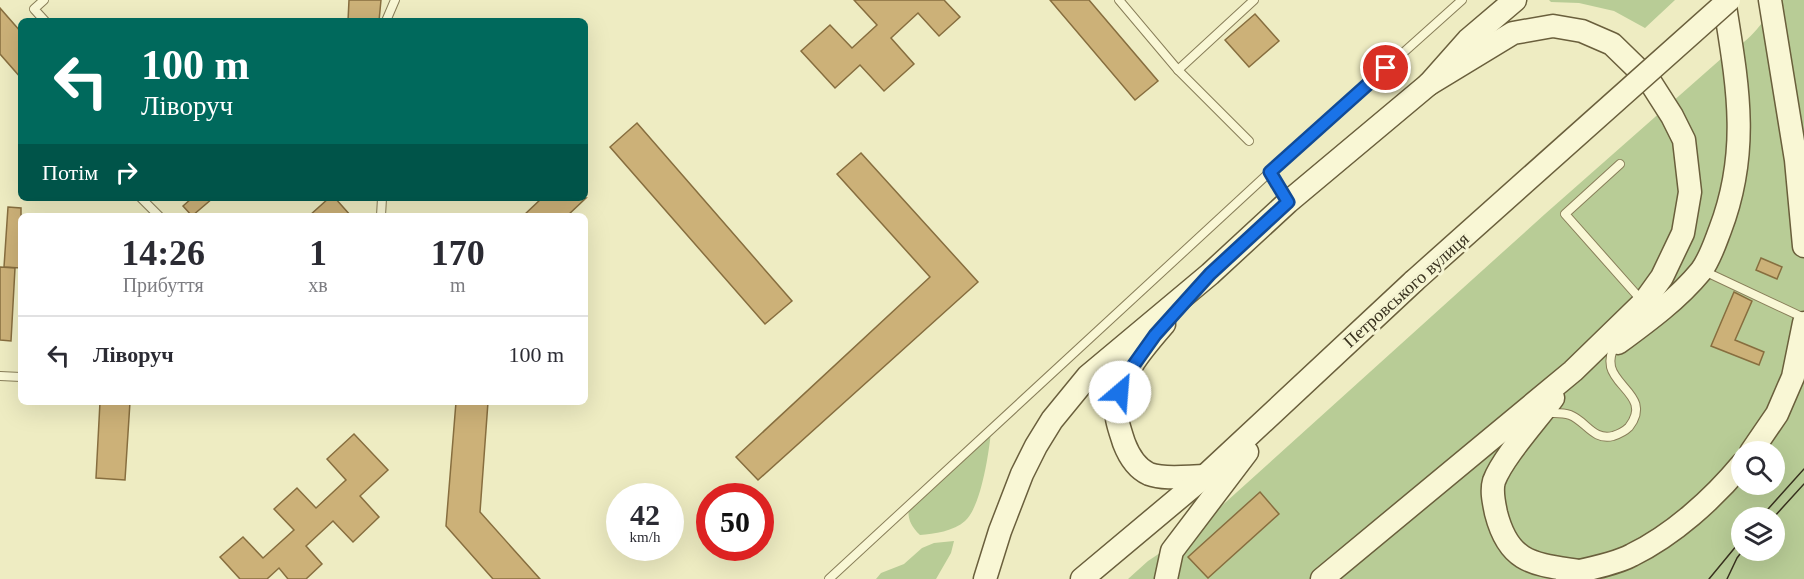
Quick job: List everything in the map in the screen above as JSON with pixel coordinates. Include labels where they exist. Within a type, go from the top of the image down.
[{"type":"main road","points":[[985,579],[1000,531],[1035,446],[1052,420],[1088,376],[1210,274],[1288,202],[1429,84],[1468,40],[1515,0]]},
{"type":"main road","points":[[1579,571],[1535,565],[1518,555],[1505,538],[1493,501],[1493,483],[1502,465],[1572,370],[1616,345],[1652,318],[1701,270],[1713,249],[1726,215],[1736,173],[1740,135],[1737,83],[1724,0]]},
{"type":"main road","name":"Петровського вулиця","points":[[1082,579],[1205,476],[1414,281],[1729,0]]},
{"type":"main road","points":[[1770,0],[1796,160],[1804,246]]},
{"type":"main road","points":[[1322,579],[1572,370],[1644,302],[1662,277],[1683,233],[1690,192],[1684,140],[1649,80],[1612,44],[1582,31],[1553,26],[1513,33],[1429,84]]},
{"type":"main road","points":[[1205,476],[1172,477],[1150,474],[1136,465],[1127,452],[1118,426],[1116,404],[1123,380],[1141,354],[1155,335],[1210,274]]},
{"type":"main road","points":[[1759,441],[1777,414],[1793,377],[1804,323]]},
{"type":"main road","points":[[1166,579],[1167,567],[1173,551],[1218,488],[1291,396]]},
{"type":"main road","points":[[1538,579],[1579,571],[1631,556],[1689,519],[1731,477]]},
{"type":"lane","points":[[42,18],[34,9],[44,0]]},
{"type":"lane","points":[[387,18],[395,0]]},
{"type":"lane","points":[[1119,0],[1178,70],[1248,141]]},
{"type":"lane","points":[[1178,70],[1254,0]]},
{"type":"lane","points":[[829,579],[1270,172],[1462,0]]},
{"type":"lane","points":[[1620,164],[1564,214],[1644,302]]},
{"type":"lane","points":[[1270,172],[1288,202]]},
{"type":"lane","points":[[144,201],[156,213]]},
{"type":"lane","points":[[1701,270],[1804,318]]},
{"type":"lane","points":[[1542,413],[1571,416],[1598,436],[1619,435],[1627,428],[1633,419],[1635,408],[1633,398],[1610,366],[1610,357],[1616,345]]},
{"type":"lane","points":[[0,376],[18,377]]},
{"type":"green space","points":[[1549,0],[1675,0],[1645,28],[1614,11],[1579,3]]},
{"type":"green space","points":[[1778,0],[1804,0],[1804,579],[1128,579],[1148,561],[1196,529],[1545,214],[1760,26]]},
{"type":"green space","points":[[991,431],[980,492],[971,514],[965,521],[950,530],[920,535],[910,521],[909,504]]},
{"type":"green space","points":[[954,541],[951,553],[936,579],[876,579],[881,573],[904,564],[922,548],[934,543]]},
{"type":"building","points":[[349,0],[381,0],[379,18],[348,18]]},
{"type":"building","points":[[854,0],[944,0],[960,17],[939,36],[918,13],[891,38],[914,64],[884,91],[860,65],[835,88],[801,51],[830,25],[852,48],[877,25]]},
{"type":"building","points":[[1050,0],[1089,0],[1158,81],[1135,100]]},
{"type":"building","points":[[0,8],[18,29],[18,75],[0,54]]},
{"type":"building","points":[[1255,14],[1279,41],[1249,67],[1225,40]]},
{"type":"building","points":[[637,123],[792,301],[765,324],[610,147]]},
{"type":"building","points":[[861,153],[978,282],[758,480],[736,457],[930,277],[837,174]]},
{"type":"building","points":[[189,201],[210,201],[196,213],[189,213],[183,206]]},
{"type":"building","points":[[326,201],[338,201],[348,213],[312,213]]},
{"type":"building","points":[[539,201],[583,201],[570,213],[526,213]]},
{"type":"building","points":[[8,207],[21,208],[21,213],[18,213],[18,268],[4,267]]},
{"type":"building","points":[[1761,258],[1782,267],[1777,279],[1756,270]]},
{"type":"building","points":[[0,267],[15,268],[11,341],[0,340]]},
{"type":"building","points":[[1734,292],[1752,301],[1735,340],[1764,352],[1759,365],[1711,346]]},
{"type":"building","points":[[100,405],[130,405],[125,480],[96,478]]},
{"type":"building","points":[[456,405],[488,405],[480,512],[540,579],[493,579],[446,526]]},
{"type":"building","points":[[354,434],[388,470],[360,496],[379,517],[353,542],[333,521],[306,546],[322,564],[306,579],[288,579],[279,568],[267,579],[240,579],[220,557],[243,537],[263,558],[294,530],[274,509],[297,488],[316,508],[346,480],[327,459]]},
{"type":"building","points":[[1260,492],[1279,514],[1208,578],[1188,557]]},
{"type":"tram line","points":[[1770,507],[1804,469]]},
{"type":"tram line","points":[[1783,507],[1804,484]]},
{"type":"tram line","points":[[1709,579],[1731,552]]},
{"type":"tram line","points":[[1727,579],[1736,561]]},
{"type":"route","points":[[1120,392],[1123,380],[1155,335],[1210,274],[1288,202],[1270,172],[1386,68]]}]
